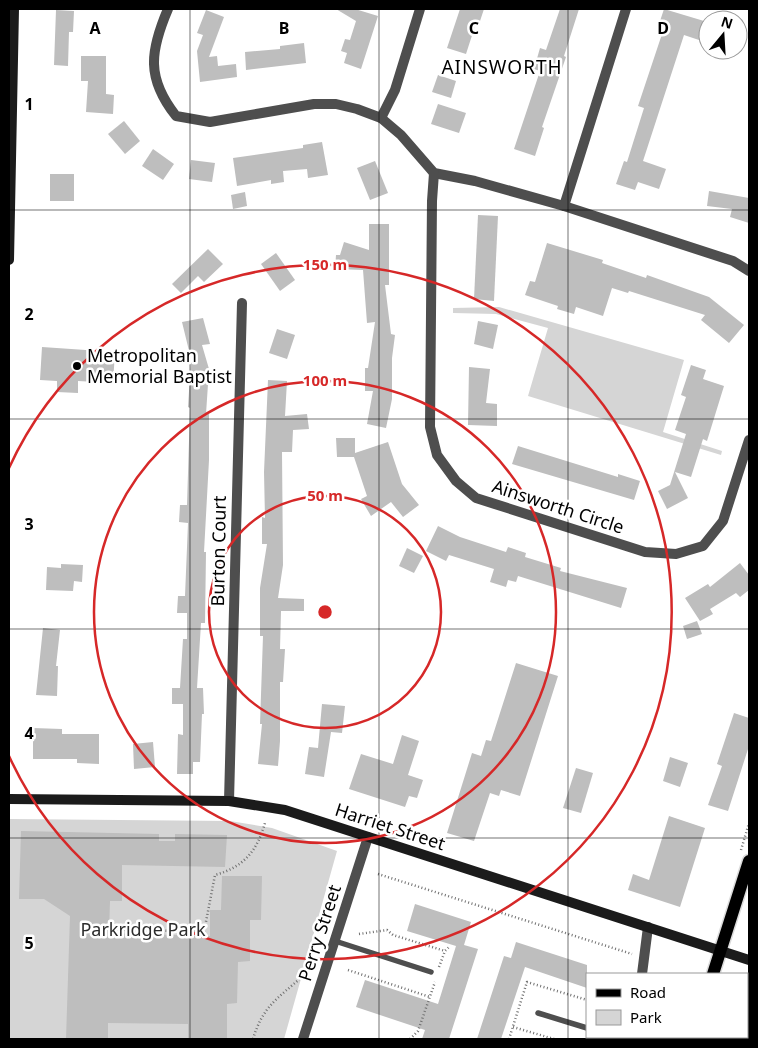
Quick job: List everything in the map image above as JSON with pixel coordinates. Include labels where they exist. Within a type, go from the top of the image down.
[{"type":"main road","points":[[713,973],[749,860]]},
{"type":"street","points":[[9,260],[14,9]]},
{"type":"street","points":[[168,9],[152,56],[157,85],[164,101],[176,116],[210,122],[314,104],[336,104],[381,118],[400,135],[434,173],[475,181],[564,206],[733,261],[749,271]]},
{"type":"street","points":[[381,118],[395,90],[420,9]]},
{"type":"street","points":[[564,206],[626,9]]},
{"type":"street","name":"Ainsworth Circle","points":[[434,173],[432,201],[430,427],[437,456],[456,481],[476,498],[645,552],[676,554],[703,546],[723,521],[749,440]]},
{"type":"street","name":"Burton Court","points":[[229,801],[242,303]]},
{"type":"street","name":"Harriet Street","points":[[9,799],[229,801],[285,810],[720,949],[749,960]]},
{"type":"street","name":"Perry Street","points":[[303,1039],[368,837]]},
{"type":"street","points":[[642,973],[648,927]]},
{"type":"lane","points":[[335,941],[431,972]]},
{"type":"lane","points":[[538,1013],[586,1028]]},
{"type":"path","points":[[113,929],[204,932],[215,875],[225,872],[252,855],[259,842],[265,823]]},
{"type":"path","points":[[378,874],[634,955],[634,961]]},
{"type":"path","points":[[359,934],[387,930],[393,935],[445,951]]},
{"type":"path","points":[[439,969],[445,951],[450,946]]},
{"type":"path","points":[[348,970],[430,997]]},
{"type":"path","points":[[253,1039],[259,1019],[266,1008],[303,976]]},
{"type":"path","points":[[410,1039],[418,1031],[436,978]]},
{"type":"path","points":[[510,1039],[527,982],[586,1000]]},
{"type":"path","points":[[513,1027],[554,1039]]},
{"type":"green space","points":[[499,307],[684,360],[663,432],[722,451],[721,455],[528,396],[548,328],[496,314],[453,313],[453,308]]},
{"type":"green space","name":"Parkridge Park","points":[[9,819],[230,821],[272,828],[337,851],[284,1039],[9,1039]]},
{"type":"building","points":[[336,9],[355,9],[378,16],[361,69],[344,63],[347,53],[341,51],[345,39],[350,40],[356,21]]},
{"type":"building","points":[[460,9],[484,9],[479,24],[476,23],[466,54],[447,48]]},
{"type":"building","points":[[560,9],[579,9],[564,56],[566,57],[542,127],[544,128],[535,156],[514,149],[540,71],[534,69],[540,48],[546,50]]},
{"type":"building","points":[[664,9],[698,19],[698,40],[684,35],[643,161],[666,169],[659,189],[638,182],[635,190],[616,184],[624,161],[627,162],[644,108],[638,106],[664,28],[658,27]]},
{"type":"building","points":[[56,10],[74,11],[73,32],[69,32],[68,66],[54,65]]},
{"type":"building","points":[[206,10],[224,17],[209,57],[217,56],[218,66],[236,64],[237,77],[200,82],[197,51],[203,35],[197,33]]},
{"type":"building","points":[[304,43],[306,63],[246,70],[245,52],[280,49],[280,46]]},
{"type":"building","points":[[81,56],[106,56],[106,94],[114,95],[113,114],[86,112],[88,81],[81,81]]},
{"type":"building","points":[[438,75],[456,81],[451,98],[432,92]]},
{"type":"building","points":[[438,104],[466,113],[459,133],[431,124]]},
{"type":"building","points":[[124,121],[140,141],[125,154],[108,134]]},
{"type":"building","points":[[322,142],[328,175],[308,178],[307,169],[283,171],[284,182],[271,184],[271,180],[237,186],[233,158],[303,148],[303,145]]},
{"type":"building","points":[[153,149],[174,164],[163,180],[142,166]]},
{"type":"building","points":[[191,160],[215,163],[212,182],[189,179]]},
{"type":"building","points":[[375,161],[388,193],[370,200],[357,168]]},
{"type":"building","points":[[50,174],[74,174],[74,201],[50,201]]},
{"type":"building","points":[[709,191],[749,198],[749,223],[730,217],[732,209],[707,206]]},
{"type":"building","points":[[245,192],[247,206],[233,209],[231,195]]},
{"type":"building","points":[[478,215],[498,216],[494,301],[474,299]]},
{"type":"building","points":[[369,224],[389,224],[389,285],[385,285],[391,334],[395,335],[392,358],[392,399],[386,428],[367,424],[373,391],[365,391],[365,368],[368,368],[375,322],[367,323],[363,270],[335,269],[336,255],[340,255],[344,242],[369,250]]},
{"type":"building","points":[[547,243],[603,260],[602,263],[646,278],[647,275],[709,297],[744,325],[729,343],[701,320],[705,315],[629,291],[628,293],[612,288],[603,316],[576,307],[574,314],[557,309],[558,306],[525,295],[530,281],[535,282]]},
{"type":"building","points":[[208,249],[223,264],[204,282],[198,276],[181,293],[172,284]]},
{"type":"building","points":[[276,253],[295,280],[280,291],[261,264]]},
{"type":"building","points":[[203,318],[210,344],[202,345],[209,369],[206,414],[209,414],[209,460],[204,552],[206,552],[205,623],[201,623],[197,688],[203,688],[204,714],[202,714],[200,762],[193,762],[193,774],[177,774],[178,734],[183,735],[183,704],[172,704],[172,688],[180,688],[183,639],[187,639],[187,613],[177,613],[178,596],[185,596],[188,523],[179,522],[180,505],[187,505],[190,408],[188,407],[191,359],[182,322]]},
{"type":"building","points":[[478,321],[498,325],[493,349],[474,344]]},
{"type":"building","points":[[277,329],[295,335],[287,359],[269,353]]},
{"type":"building","name":"Metropolitan Memorial Baptist","points":[[42,347],[115,352],[113,383],[78,381],[78,393],[57,392],[57,381],[40,380]]},
{"type":"building","points":[[691,365],[706,370],[703,379],[724,386],[707,441],[703,439],[691,477],[675,472],[688,498],[667,509],[658,491],[670,485],[686,434],[675,430],[686,397],[681,395]]},
{"type":"building","points":[[469,367],[490,369],[486,403],[497,404],[497,426],[468,425]]},
{"type":"building","points":[[268,380],[287,381],[285,416],[307,414],[309,429],[293,430],[292,452],[282,452],[283,565],[278,598],[304,599],[304,611],[281,611],[280,649],[285,649],[283,682],[280,682],[278,766],[258,764],[262,724],[260,724],[263,636],[260,636],[260,588],[267,544],[262,544],[262,517],[265,518],[264,472]]},
{"type":"building","points":[[336,438],[355,438],[355,453],[388,442],[402,484],[419,505],[403,517],[391,502],[371,516],[361,499],[367,496],[354,457],[337,457]]},
{"type":"building","points":[[518,446],[618,477],[618,474],[640,481],[634,500],[512,464]]},
{"type":"building","points":[[438,526],[460,537],[506,552],[508,547],[526,553],[525,557],[561,568],[560,571],[627,588],[621,608],[518,576],[516,582],[508,580],[506,587],[490,582],[494,569],[449,555],[446,561],[426,551]]},
{"type":"building","points":[[407,548],[423,556],[414,573],[399,566]]},
{"type":"building","points":[[740,563],[749,575],[749,590],[740,597],[736,593],[710,609],[713,614],[700,621],[685,598],[708,584],[710,587]]},
{"type":"building","points":[[61,564],[83,565],[82,582],[74,581],[73,591],[46,590],[47,567],[61,568]]},
{"type":"building","points":[[697,621],[702,634],[687,639],[683,626]]},
{"type":"building","points":[[43,628],[60,630],[56,666],[58,666],[57,696],[36,695]]},
{"type":"building","points":[[516,663],[558,676],[520,796],[501,790],[499,796],[490,793],[474,841],[447,833],[472,753],[481,756],[486,740],[491,741]]},
{"type":"building","points":[[322,704],[345,706],[342,733],[331,732],[324,777],[305,774],[309,747],[318,748]]},
{"type":"building","points":[[734,713],[749,718],[749,746],[728,811],[708,805],[722,766],[717,764]]},
{"type":"building","points":[[33,728],[62,729],[62,734],[99,734],[99,764],[77,763],[77,759],[33,759]]},
{"type":"building","points":[[402,735],[419,741],[408,775],[423,780],[417,798],[409,796],[405,807],[349,789],[361,754],[393,764]]},
{"type":"building","points":[[153,742],[155,767],[134,769],[133,744]]},
{"type":"building","points":[[670,757],[688,763],[680,787],[663,781]]},
{"type":"building","points":[[576,768],[593,773],[581,813],[563,808]]},
{"type":"building","points":[[669,816],[705,828],[680,907],[628,890],[633,874],[649,880]]},
{"type":"building","points":[[21,831],[159,834],[159,841],[175,841],[175,834],[227,835],[225,867],[122,865],[122,901],[110,901],[109,933],[210,936],[210,910],[221,910],[222,876],[262,876],[261,920],[250,920],[250,961],[238,962],[237,1003],[227,1004],[227,1039],[188,1039],[188,1024],[108,1023],[108,1039],[66,1039],[70,916],[44,899],[19,899]]},
{"type":"building","points":[[415,904],[471,922],[464,945],[478,949],[449,1039],[422,1039],[425,1030],[356,1007],[365,980],[438,1004],[456,946],[407,931]]},
{"type":"building","points":[[516,942],[587,965],[586,988],[525,967],[501,1039],[477,1039],[504,956],[511,958]]},
{"type":"place","name":"Metropolitan Memorial Baptist","points":[[77,366]]},
{"type":"district","name":"AINSWORTH","points":[[502,67]]}]
